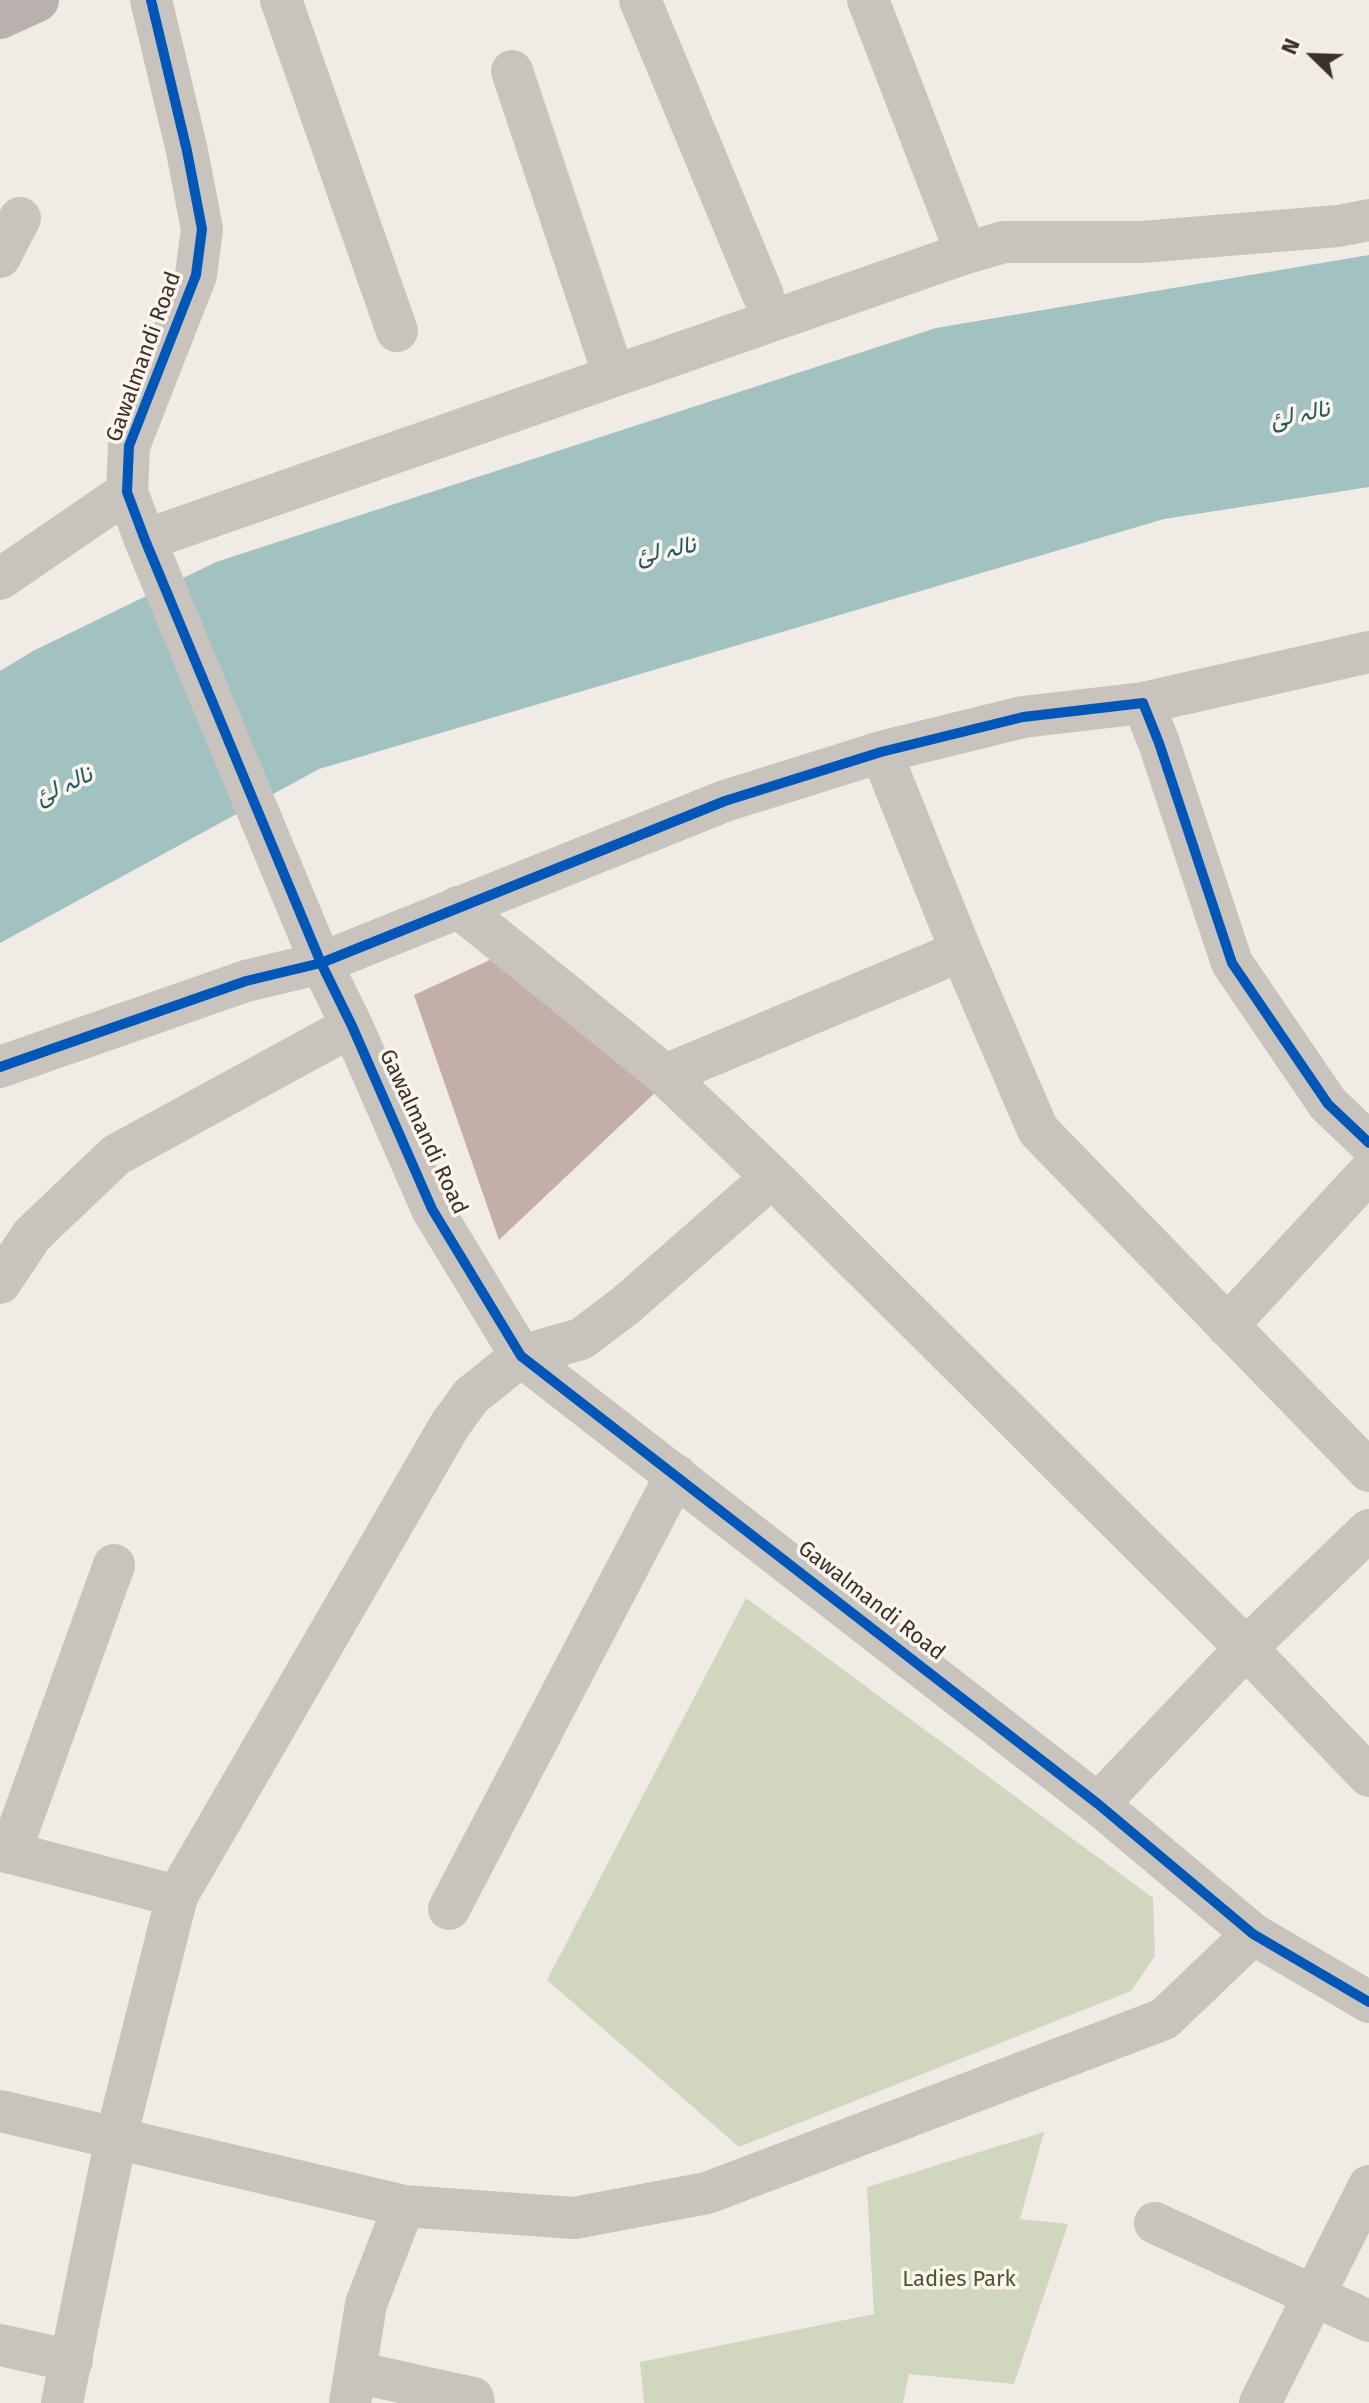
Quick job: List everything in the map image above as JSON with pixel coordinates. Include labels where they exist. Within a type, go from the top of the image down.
[{"type":"main road","points":[[0,17],[37,0]]},
{"type":"street","name":"Gawalmandi Road","points":[[151,0],[202,229],[196,275],[129,446],[127,492],[303,921],[432,1209],[521,1356],[1098,1804],[1253,1934],[1369,2002]]},
{"type":"street","points":[[281,0],[397,331]]},
{"type":"street","points":[[640,0],[763,295]]},
{"type":"street","points":[[868,0],[966,253]]},
{"type":"street","points":[[512,71],[614,376]]},
{"type":"street","points":[[0,257],[20,218]]},
{"type":"street","points":[[145,540],[1004,242],[1142,242],[1338,226],[1369,220]]},
{"type":"street","points":[[0,579],[127,492]]},
{"type":"street","points":[[0,1067],[246,981],[321,963],[725,801],[881,752],[1023,717],[1143,703],[1369,652]]},
{"type":"street","points":[[1143,703],[1232,963],[1328,1104],[1369,1143]]},
{"type":"street","points":[[881,752],[961,951],[1038,1130],[1369,1471]]},
{"type":"street","points":[[458,907],[665,1075],[772,1177],[1246,1648],[1369,1776]]},
{"type":"street","points":[[665,1075],[961,951]]},
{"type":"street","points":[[0,1283],[32,1235],[116,1155],[352,1026]]},
{"type":"street","points":[[1227,1326],[1369,1172]]},
{"type":"street","points":[[62,2403],[116,2138],[177,1896],[450,1425],[471,1396],[521,1356],[581,1339],[626,1305],[772,1177]]},
{"type":"street","points":[[449,1909],[676,1475]]},
{"type":"street","points":[[1098,1804],[1246,1648],[1369,1530]]},
{"type":"street","points":[[114,1565],[5,1851],[177,1896]]},
{"type":"street","points":[[0,2111],[404,2206],[574,2218],[707,2193],[1164,2019],[1253,1934]]},
{"type":"street","points":[[1260,2403],[1369,2186]]},
{"type":"street","points":[[404,2206],[366,2304],[352,2387],[473,2398],[474,2403]]},
{"type":"street","points":[[1155,2223],[1369,2321]]},
{"type":"street","points":[[0,2345],[72,2361]]},
{"type":"green space","points":[[746,1598],[1153,1898],[1155,1956],[1131,1991],[739,2147],[547,1980]]},
{"type":"green space","name":"Ladies Park","points":[[1044,2132],[1020,2219],[1068,2224],[1014,2384],[909,2374],[903,2403],[644,2403],[640,2362],[874,2314],[867,2187]]},
{"type":"water","name":"نالہ لئ","points":[[1369,255],[1369,487],[1164,519],[319,769],[0,943],[0,671],[33,651],[216,562],[936,328]]},
{"type":"building","points":[[518,947],[661,1087],[499,1240],[414,995]]},
{"type":"cycle path","points":[[151,0],[202,229],[196,275],[129,446],[127,492],[321,963],[432,1209],[521,1356],[1098,1804],[1253,1934],[1369,2002]]},
{"type":"cycle path","points":[[0,1067],[246,981],[321,963],[725,801],[881,752],[1023,717],[1143,703],[1232,963],[1328,1104],[1369,1143]]}]
